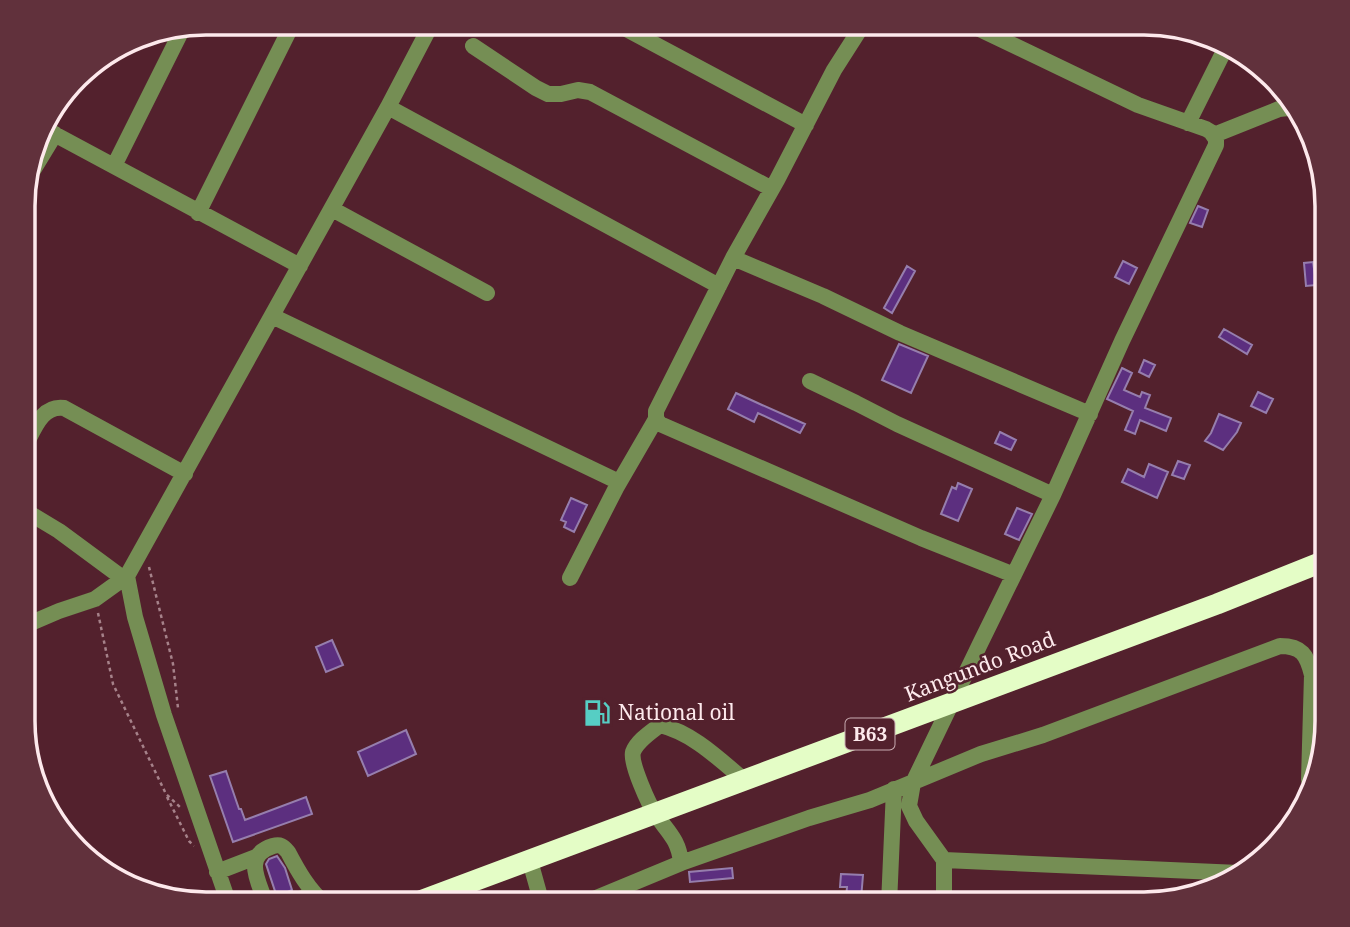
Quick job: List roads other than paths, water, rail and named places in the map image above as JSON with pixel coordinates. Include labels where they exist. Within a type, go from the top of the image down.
[{"type":"highway","name":"Kangundo Road","points":[[444,892],[1217,604],[1315,564]]},
{"type":"street","points":[[198,212],[287,35]]},
{"type":"street","points":[[35,621],[95,599],[125,577],[145,547],[426,35]]},
{"type":"street","points":[[637,35],[806,125]]},
{"type":"street","points":[[570,578],[619,482],[656,419],[660,402],[733,258],[852,35]]},
{"type":"street","points":[[944,892],[944,860],[916,821],[909,806],[913,783],[1053,495],[1216,145],[1214,135],[1206,129],[1138,105],[992,35]]},
{"type":"street","points":[[114,166],[178,37]]},
{"type":"street","points":[[474,47],[548,94],[578,90],[590,92],[772,189]]},
{"type":"street","points":[[1188,123],[1222,55]]},
{"type":"street","points":[[388,107],[719,286]]},
{"type":"street","points":[[1214,135],[1284,108]]},
{"type":"street","points":[[52,133],[300,266]]},
{"type":"street","points":[[332,208],[487,293]]},
{"type":"street","points":[[733,258],[1090,414]]},
{"type":"street","points":[[272,316],[619,482]]},
{"type":"street","points":[[810,381],[1053,495]]},
{"type":"street","points":[[35,429],[50,408],[64,408],[185,474]]},
{"type":"street","points":[[656,419],[660,424],[921,538],[1014,575]]},
{"type":"street","points":[[35,517],[125,577],[164,715],[224,892]]},
{"type":"street","points":[[623,892],[681,863],[809,818],[870,800],[981,754],[1043,735],[1280,646],[1291,646],[1301,652],[1308,660],[1312,675],[1309,763]]},
{"type":"street","points":[[681,863],[680,850],[671,832],[654,813],[636,771],[633,758],[640,742],[660,725],[673,728],[704,747],[744,780]]},
{"type":"street","points":[[888,892],[894,789]]},
{"type":"street","points":[[217,872],[256,858],[273,846],[280,845],[284,847],[305,884],[313,892]]},
{"type":"street","points":[[256,858],[256,877],[262,892]]},
{"type":"street","points":[[530,860],[539,892]]},
{"type":"street","points":[[944,860],[1222,872]]},
{"type":"place","name":"National oil","points":[[597,713]]}]
